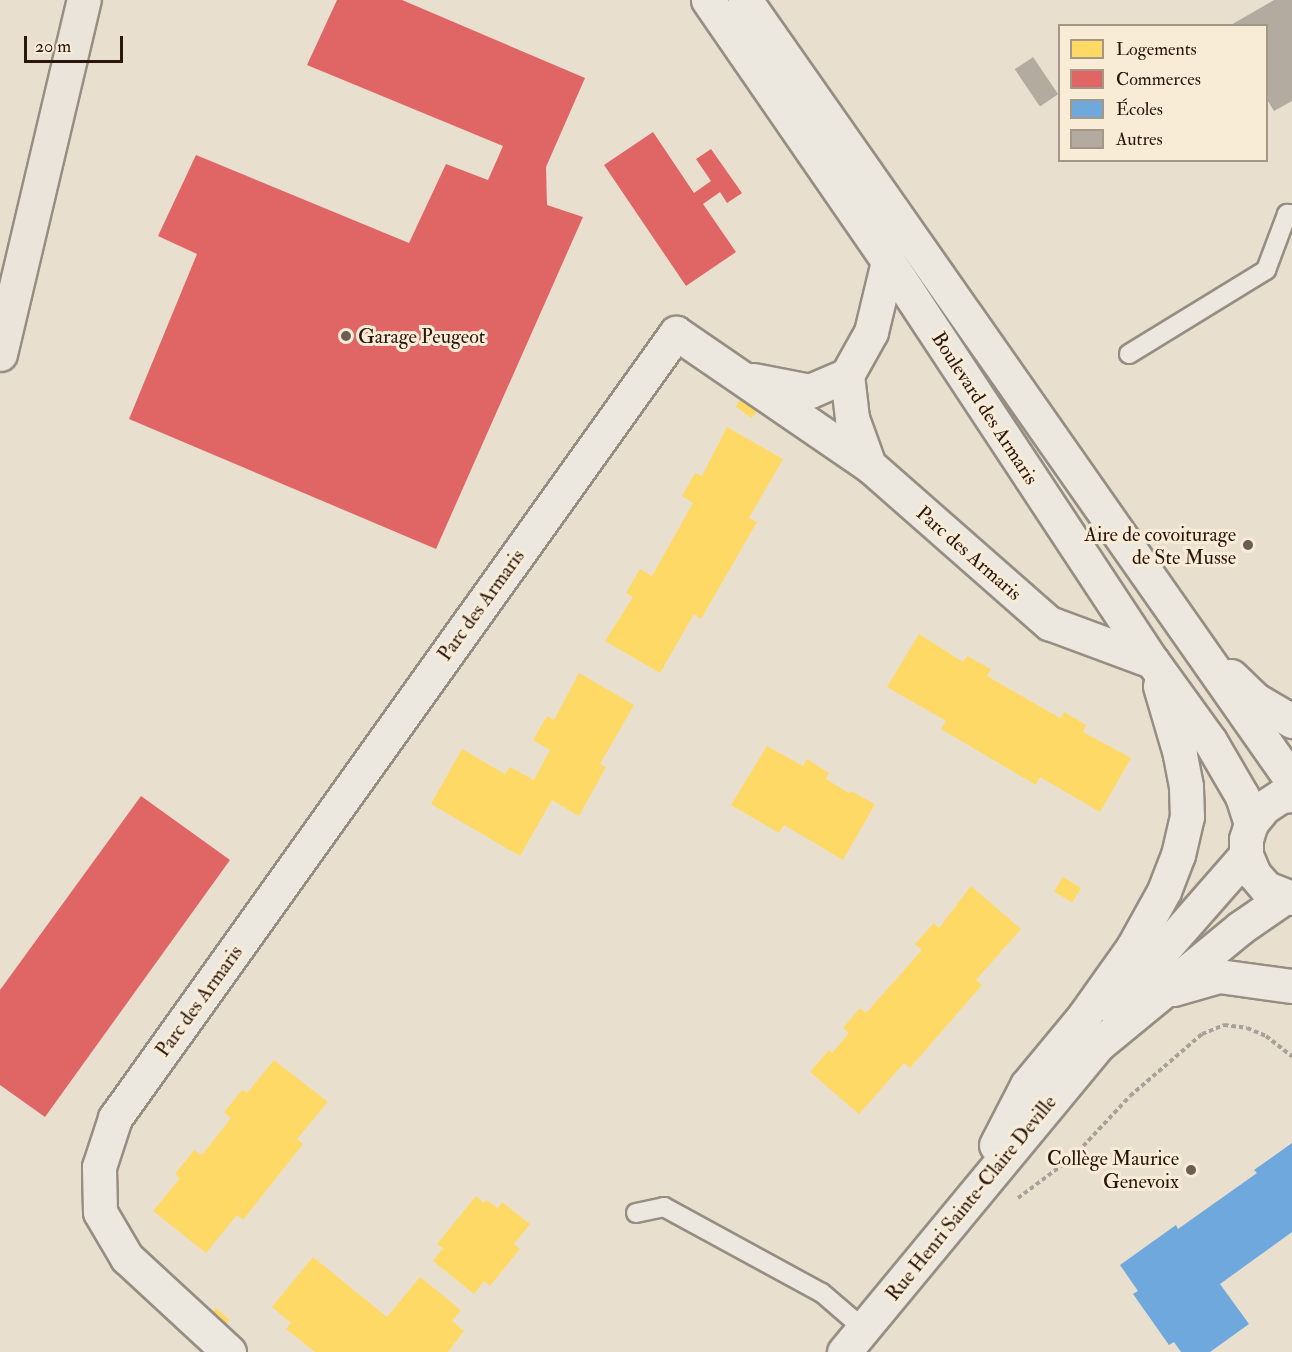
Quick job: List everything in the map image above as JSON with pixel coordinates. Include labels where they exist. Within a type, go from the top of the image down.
[{"type":"highway","points":[[0,354],[65,68],[84,0]]},
{"type":"main road","name":"Boulevard des Armaris","points":[[708,0],[888,261],[1152,661],[1228,769],[1242,796],[1251,823]]},
{"type":"main road","name":"Boulevard des Armaris","points":[[745,0],[1292,781]]},
{"type":"main road","points":[[869,465],[852,418],[847,375],[871,332],[888,261]]},
{"type":"main road","name":"Parc des Armaris","points":[[229,1352],[127,1258],[100,1212],[99,1167],[115,1118],[676,333],[869,465],[1049,623],[1152,661]]},
{"type":"main road","points":[[742,378],[810,390],[847,375]]},
{"type":"main road","points":[[1197,645],[1256,700],[1292,721]]},
{"type":"main road","points":[[962,1210],[1027,1085],[1084,1016],[1133,947],[1164,891],[1178,855],[1187,817],[1186,786],[1180,753],[1152,661]]},
{"type":"main road","points":[[1288,897],[1266,888],[1254,874],[1246,855],[1246,839],[1251,823],[1264,807],[1281,796],[1292,795]]},
{"type":"main road","name":"Rue Henri Sainte-Claire Deville","points":[[854,1341],[1099,1044],[1155,959],[1246,855]]},
{"type":"main road","name":"Rue Henri Sainte-Claire Deville","points":[[1099,1044],[1240,928],[1288,897]]},
{"type":"main road","name":"Rue Henri Sainte-Claire Deville","points":[[1162,991],[1219,976],[1292,986]]},
{"type":"lane","points":[[1129,354],[1266,270],[1287,214],[1292,214]]},
{"type":"lane","points":[[636,1213],[664,1207],[822,1293],[854,1341]]},
{"type":"path","points":[[1017,1199],[1073,1157],[1131,1096],[1202,1034],[1224,1025],[1247,1028],[1266,1036],[1292,1056]]},
{"type":"building: Logements","points":[[747,391],[763,403],[752,418],[736,406]]},
{"type":"building: Logements","points":[[727,427],[783,459],[749,518],[757,522],[701,619],[694,614],[660,673],[605,641],[633,597],[626,593],[640,569],[652,576],[693,503],[682,496],[695,473],[702,476]]},
{"type":"building: Logements","points":[[919,634],[963,662],[967,656],[991,669],[987,676],[1060,718],[1064,712],[1086,725],[1083,732],[1131,758],[1100,812],[1040,777],[1036,785],[941,729],[946,721],[887,687]]},
{"type":"building: Logements","points":[[579,673],[634,705],[600,764],[606,767],[579,816],[552,800],[520,856],[431,804],[462,749],[505,774],[510,767],[534,780],[550,750],[533,740],[547,716],[554,720]]},
{"type":"building: Logements","points":[[767,746],[803,766],[807,759],[829,773],[826,779],[849,793],[851,791],[875,804],[843,860],[784,825],[779,833],[731,805]]},
{"type":"building: Logements","points":[[1063,877],[1081,888],[1072,902],[1054,892]]},
{"type":"building: Logements","points":[[971,886],[1021,929],[976,980],[982,985],[910,1068],[904,1063],[859,1114],[810,1072],[829,1050],[832,1053],[849,1033],[843,1028],[860,1008],[866,1013],[922,950],[915,944],[934,923],[939,928]]},
{"type":"building: Logements","points":[[274,1060],[328,1102],[297,1139],[303,1144],[243,1220],[237,1215],[206,1253],[153,1211],[180,1178],[175,1174],[194,1150],[202,1155],[231,1118],[224,1112],[242,1090],[247,1093]]},
{"type":"building: Logements","points":[[476,1196],[484,1203],[486,1200],[498,1208],[502,1202],[530,1224],[514,1244],[520,1249],[490,1286],[484,1281],[474,1294],[433,1261],[443,1248],[437,1244]]},
{"type":"building: Logements","points":[[313,1257],[387,1317],[420,1277],[461,1310],[452,1321],[464,1331],[448,1352],[315,1352],[286,1329],[291,1323],[272,1307]]},
{"type":"building: Logements","points":[[216,1308],[230,1320],[224,1326],[211,1314]]},
{"type":"building: Commerces","name":"Garage Peugeot","points":[[337,0],[402,0],[585,78],[546,167],[547,205],[583,217],[436,549],[129,419],[197,254],[158,236],[196,155],[409,243],[446,164],[488,180],[503,146],[307,65]]},
{"type":"building: Commerces","points":[[653,132],[694,193],[711,181],[696,159],[711,149],[742,193],[727,203],[720,192],[703,204],[736,252],[686,286],[604,165]]},
{"type":"building: Commerces","points":[[141,796],[230,860],[45,1117],[0,1085],[0,990]]},
{"type":"building: Écoles","points":[[1292,1143],[1292,1232],[1220,1284],[1249,1324],[1210,1352],[1181,1352],[1174,1342],[1169,1345],[1133,1294],[1138,1291],[1120,1265],[1176,1225],[1178,1229],[1257,1173],[1254,1170]]},
{"type":"building: Autres","points":[[1274,0],[1292,0],[1292,101],[1274,111],[1268,101],[1268,24],[1232,24]]},
{"type":"building: Autres","points":[[1033,57],[1058,94],[1040,107],[1015,69]]},
{"type":"place","name":"Garage Peugeot","points":[[346,336]]},
{"type":"place","name":"Aire de covoiturage de Ste Musse","points":[[1248,545]]},
{"type":"place","name":"Collège Maurice Genevoix","points":[[1191,1170]]}]
